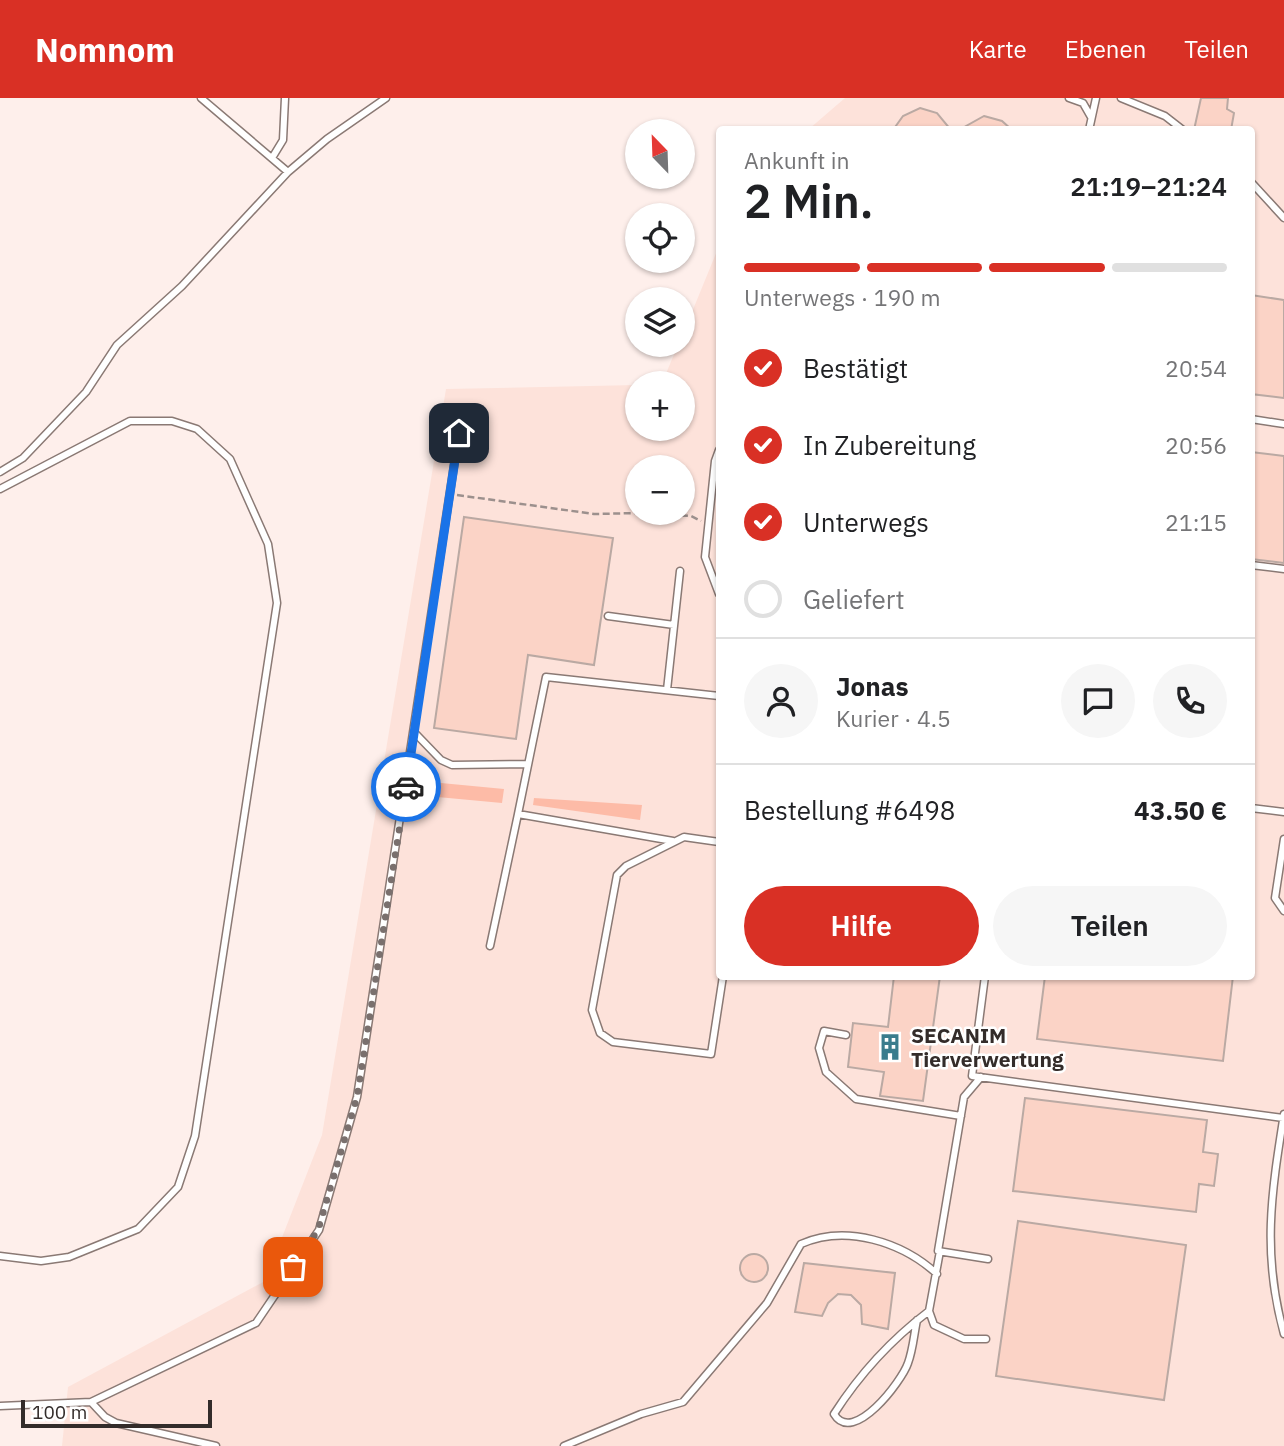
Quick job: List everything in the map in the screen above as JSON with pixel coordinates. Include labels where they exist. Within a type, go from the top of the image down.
[{"type":"lane","points":[[201,98],[288,172]]},
{"type":"lane","points":[[272,158],[283,140],[285,98]]},
{"type":"lane","points":[[0,472],[23,458],[86,392],[117,345],[182,286],[288,172],[327,139],[386,98]]},
{"type":"lane","points":[[1069,98],[1083,103],[1091,117]]},
{"type":"lane","points":[[1090,126],[1096,98]]},
{"type":"lane","points":[[1121,98],[1164,116],[1178,126]]},
{"type":"lane","points":[[1255,186],[1284,218]]},
{"type":"lane","points":[[1255,420],[1284,424]]},
{"type":"lane","points":[[0,489],[130,421],[172,421],[197,429],[230,459],[268,544],[277,603],[195,1136],[178,1187],[138,1229],[88,1252],[41,1261],[0,1256]]},
{"type":"lane","points":[[0,1406],[91,1402],[256,1323],[318,1230],[357,1097],[459,433]]},
{"type":"lane","points":[[716,458],[705,557],[716,586]]},
{"type":"lane","points":[[1255,565],[1284,569]]},
{"type":"lane","points":[[667,690],[680,571]]},
{"type":"lane","points":[[608,617],[674,625]]},
{"type":"lane","points":[[490,946],[546,677],[716,696]]},
{"type":"lane","points":[[414,732],[441,760],[452,765],[528,764]]},
{"type":"lane","points":[[1255,808],[1284,812]]},
{"type":"lane","points":[[518,814],[675,841]]},
{"type":"lane","points":[[716,842],[684,837],[626,866],[617,875],[592,1010],[600,1033],[613,1042],[711,1054],[722,980]]},
{"type":"lane","points":[[1284,839],[1275,898],[1284,911]]},
{"type":"lane","points":[[984,980],[972,1076],[1284,1116],[1268,1238],[1273,1294],[1284,1334]]},
{"type":"lane","points":[[846,1035],[824,1031],[819,1048],[826,1072],[856,1100],[961,1116]]},
{"type":"lane","points":[[981,1077],[964,1097],[929,1311],[934,1325],[964,1339],[986,1339]]},
{"type":"lane","points":[[1275,1171],[1284,1172]]},
{"type":"lane","points":[[564,1446],[641,1414],[682,1402],[767,1303],[801,1244],[834,1235],[892,1244],[910,1253],[937,1274]]},
{"type":"lane","points":[[940,1251],[988,1259]]},
{"type":"lane","points":[[1273,1294],[1284,1294]]},
{"type":"lane","points":[[916,1320],[908,1365],[874,1412],[856,1425],[847,1426],[838,1421],[834,1414],[896,1336],[916,1320],[929,1311]]},
{"type":"lane","points":[[91,1402],[104,1417],[116,1423],[216,1446]]},
{"type":"path","points":[[450,494],[594,514],[625,513]]},
{"type":"path","points":[[695,518],[708,523]]},
{"type":"shaded area","points":[[845,98],[1284,98],[1284,1446],[62,1446],[68,1387],[265,1281],[322,1135],[446,389],[625,385],[625,441],[695,441],[695,371],[667,371],[673,357],[695,357],[695,305],[716,253],[716,980],[1255,980],[1255,126],[812,126]]},
{"type":"shaded area","points":[[420,781],[504,789],[502,803],[416,795]]},
{"type":"shaded area","points":[[534,798],[642,805],[640,820],[533,805]]},
{"type":"building","points":[[1201,98],[1228,98],[1227,109],[1234,113],[1232,126],[1195,126]]},
{"type":"building","points":[[920,108],[937,113],[948,126],[896,126],[903,116]]},
{"type":"building","points":[[984,116],[1002,121],[1008,126],[966,126]]},
{"type":"building","points":[[1255,296],[1284,300],[1284,398],[1255,394]]},
{"type":"building","points":[[1255,452],[1284,456],[1284,563],[1255,559]]},
{"type":"building","points":[[464,517],[613,538],[594,665],[528,655],[516,739],[434,728]]},
{"type":"building","name":"SECANIM Tierverwertung","points":[[894,980],[939,980],[923,1101],[880,1096],[884,1072],[848,1067],[853,1023],[888,1027]]},
{"type":"building","points":[[1044,980],[1233,980],[1223,1061],[1037,1039]]},
{"type":"building","points":[[1025,1098],[1207,1120],[1203,1152],[1218,1154],[1214,1186],[1199,1184],[1196,1212],[1013,1191]]},
{"type":"building","points":[[1018,1221],[1186,1245],[1164,1400],[996,1376]]},
{"type":"building","points":[[754,1254],[764,1258],[768,1268],[764,1278],[754,1282],[744,1278],[740,1268],[744,1258]]},
{"type":"building","points":[[804,1263],[895,1273],[888,1329],[862,1324],[861,1305],[851,1295],[838,1294],[828,1303],[822,1316],[795,1312]]},
{"type":"way so far","points":[[293,1267],[318,1230],[357,1097],[406,787]]},
{"type":"place","name":"SECANIM Tierverwertung","points":[[890,1047]]},
{"type":"route","points":[[406,787],[459,433]]}]
